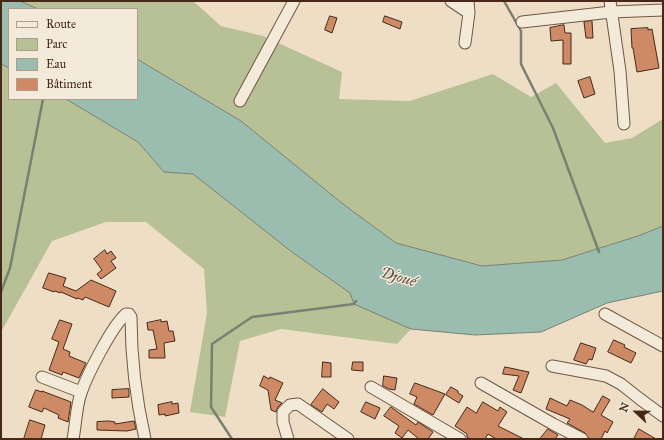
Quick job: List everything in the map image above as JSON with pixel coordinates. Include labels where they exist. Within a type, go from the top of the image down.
[{"type":"street","points":[[240,101],[294,1]]},
{"type":"street","points":[[451,1],[468,13]]},
{"type":"street","points":[[465,43],[468,1]]},
{"type":"street","points":[[610,6],[620,70],[624,124]]},
{"type":"street","points":[[522,22],[610,6],[663,10]]},
{"type":"street","points":[[74,439],[81,392],[117,323],[126,314],[130,315],[133,367],[145,439]]},
{"type":"street","points":[[605,314],[663,346]]},
{"type":"street","points":[[552,366],[606,376],[621,384],[663,416]]},
{"type":"street","points":[[42,377],[81,392]]},
{"type":"street","points":[[481,383],[582,439]]},
{"type":"street","points":[[370,387],[460,439]]},
{"type":"street","points":[[288,439],[283,422],[283,412],[290,405],[298,404],[348,439]]},
{"type":"green space","points":[[20,1],[193,1],[221,26],[263,36],[342,72],[339,99],[410,101],[493,74],[531,97],[556,83],[605,143],[632,138],[663,119],[663,226],[638,236],[562,260],[482,266],[396,243],[343,204],[241,121],[138,60],[138,8],[36,8]]},
{"type":"green space","points":[[1,64],[8,68],[8,100],[68,100],[138,142],[164,172],[193,174],[292,252],[350,293],[355,304],[411,329],[397,344],[281,329],[240,341],[225,417],[190,412],[207,313],[204,269],[146,222],[106,222],[52,241],[1,332]]},
{"type":"water","points":[[1,1],[20,1],[36,8],[8,8],[8,68],[1,64]]},
{"type":"water","name":"Djoué","points":[[138,60],[241,121],[343,204],[396,243],[482,266],[562,260],[638,236],[663,226],[663,291],[607,303],[541,332],[475,335],[411,329],[354,304],[350,293],[292,252],[193,174],[164,172],[138,142],[68,100],[138,100]]},
{"type":"building","points":[[330,16],[337,18],[332,33],[325,30]]},
{"type":"building","points":[[385,16],[402,22],[400,29],[383,22]]},
{"type":"building","points":[[592,21],[593,38],[586,38],[584,22]]},
{"type":"building","points":[[564,25],[565,33],[571,33],[571,64],[563,64],[563,40],[551,41],[550,28]]},
{"type":"building","points":[[648,28],[648,30],[652,29],[659,68],[637,72],[632,48],[631,29]]},
{"type":"building","points":[[590,77],[595,94],[584,98],[578,81]]},
{"type":"building","points":[[105,250],[107,254],[111,251],[116,258],[111,261],[116,268],[101,279],[97,274],[102,270],[94,259]]},
{"type":"building","points":[[49,273],[66,278],[63,286],[76,291],[91,280],[116,291],[109,307],[85,297],[83,300],[77,299],[61,292],[54,292],[43,288]]},
{"type":"building","points":[[60,320],[72,324],[63,349],[70,352],[69,356],[86,363],[79,378],[63,372],[62,375],[49,370],[59,342],[52,339]]},
{"type":"building","points":[[161,320],[161,322],[167,321],[169,331],[173,331],[175,341],[164,343],[165,358],[149,358],[149,350],[157,349],[153,330],[148,330],[147,323]]},
{"type":"building","points":[[614,340],[625,345],[624,347],[636,353],[631,363],[608,352]]},
{"type":"building","points":[[581,343],[596,348],[592,360],[589,359],[586,364],[574,360]]},
{"type":"building","points":[[323,362],[331,363],[331,377],[322,377]]},
{"type":"building","points":[[353,362],[363,362],[363,371],[352,370]]},
{"type":"building","points":[[505,367],[529,372],[521,393],[513,390],[519,376],[503,374]]},
{"type":"building","points":[[264,376],[283,383],[275,400],[282,403],[276,412],[271,410],[268,390],[260,386]]},
{"type":"building","points":[[384,376],[397,378],[395,390],[383,386]]},
{"type":"building","points":[[415,383],[445,394],[433,415],[414,404],[417,397],[410,394]]},
{"type":"building","points":[[451,387],[463,396],[459,403],[446,395]]},
{"type":"building","points":[[129,389],[129,397],[112,398],[112,390]]},
{"type":"building","points":[[323,389],[339,402],[334,409],[327,404],[322,412],[311,405]]},
{"type":"building","points":[[36,390],[71,402],[68,422],[58,418],[59,415],[44,408],[42,412],[29,407]]},
{"type":"building","points":[[603,396],[610,400],[601,415],[613,422],[607,433],[605,431],[601,439],[589,439],[585,433],[567,423],[570,419],[546,409],[550,398],[567,406],[570,400],[593,412]]},
{"type":"building","points":[[172,402],[172,404],[178,403],[179,413],[165,416],[165,414],[159,415],[158,405]]},
{"type":"building","points":[[366,402],[380,408],[375,419],[361,412]]},
{"type":"building","points":[[483,402],[498,411],[500,407],[507,412],[498,426],[524,439],[496,439],[488,434],[485,439],[470,439],[467,437],[467,434],[455,426],[467,407],[476,413]]},
{"type":"building","points":[[391,407],[416,425],[418,422],[433,432],[428,439],[419,439],[408,430],[402,438],[395,433],[399,426],[384,416]]},
{"type":"building","points":[[30,420],[45,425],[41,439],[24,439]]},
{"type":"building","points":[[134,421],[136,429],[127,431],[97,430],[97,422],[115,422],[115,424]]},
{"type":"building","points":[[548,429],[558,435],[555,439],[540,439]]},
{"type":"building","points":[[639,429],[656,439],[634,439]]},
{"type":"waterway","points":[[504,1],[521,31],[521,64],[553,128],[599,252]]},
{"type":"waterway","points":[[1,292],[10,268],[43,100]]},
{"type":"waterway","points":[[232,439],[211,407],[212,344],[252,317],[354,304],[356,301]]}]
